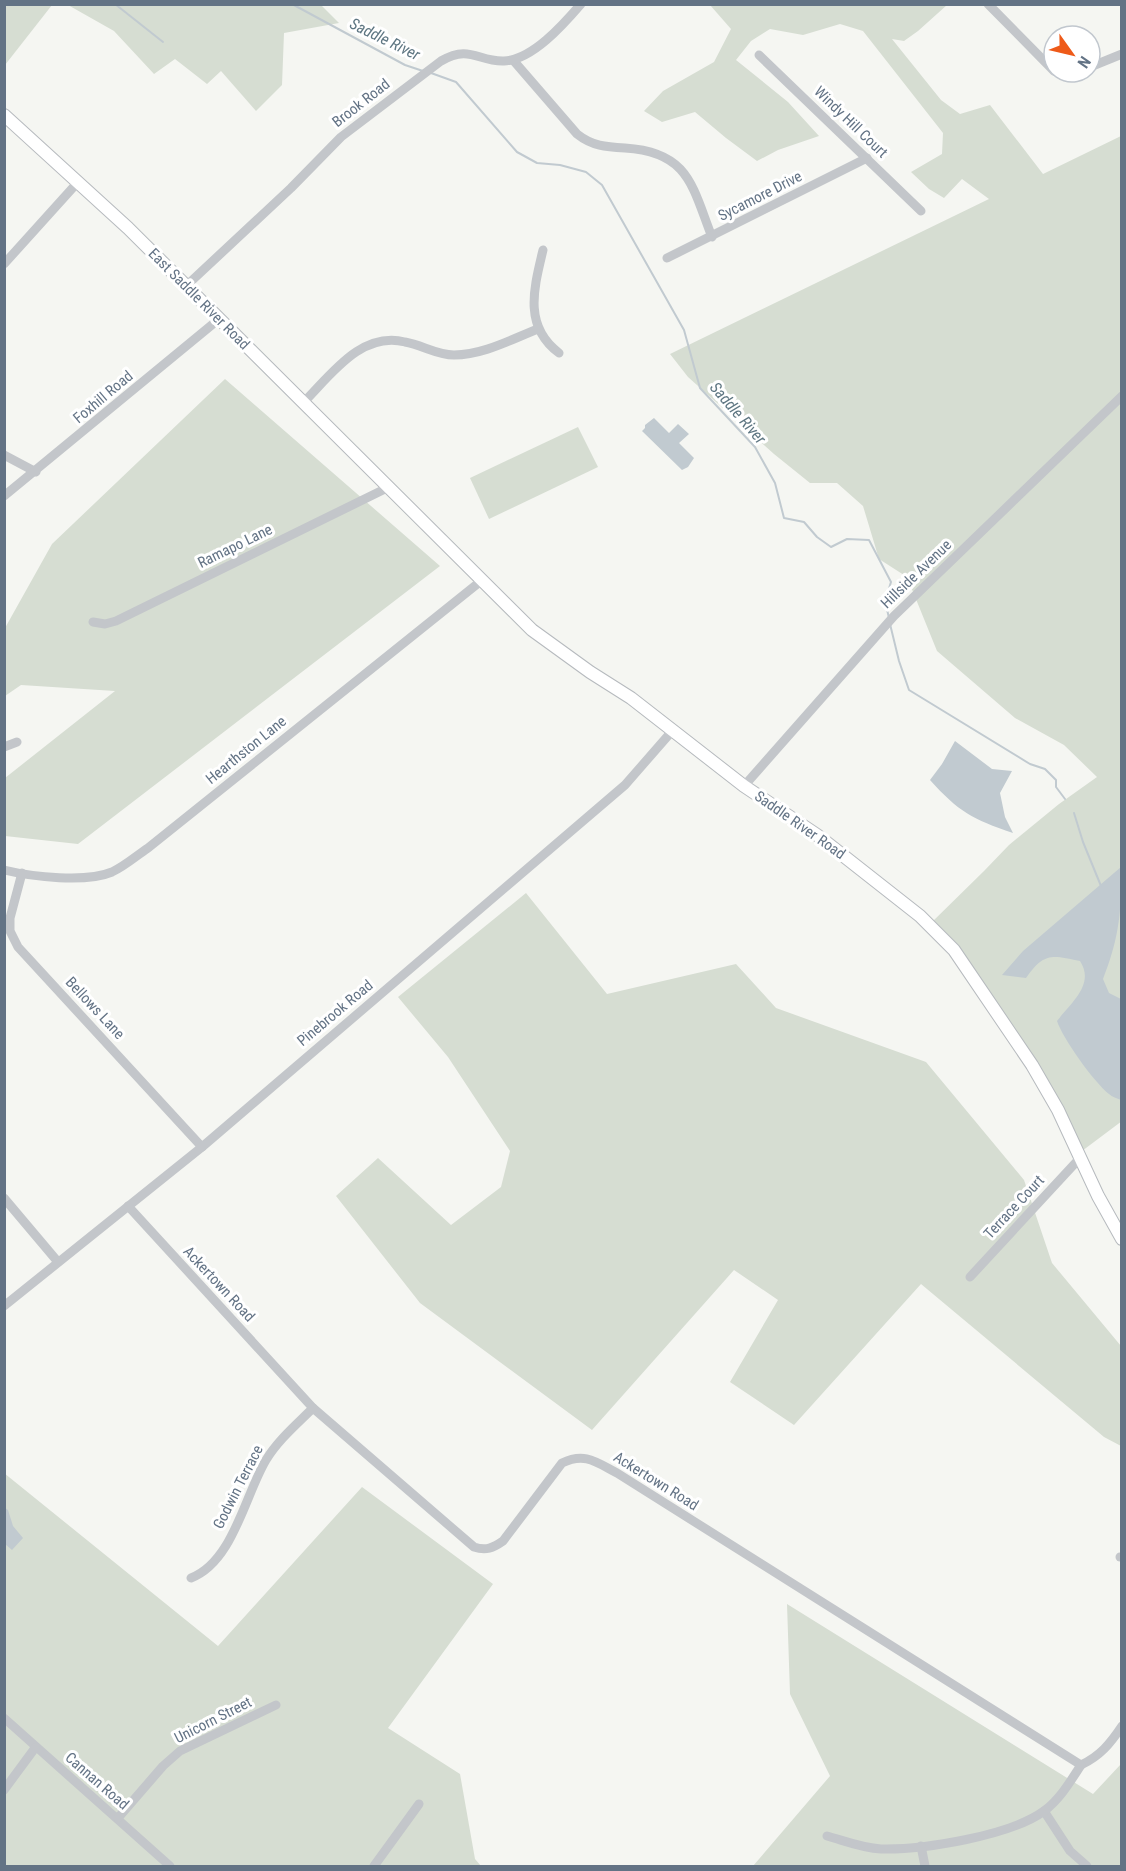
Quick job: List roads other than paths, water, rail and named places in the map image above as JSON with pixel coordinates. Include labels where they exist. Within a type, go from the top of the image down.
[{"type":"main road","name":"East Saddle River Road","points":[[4,115],[120,220],[389,487]]},
{"type":"main road","name":"Saddle River Road","points":[[389,487],[532,630],[631,698],[744,786],[817,835],[910,908],[954,950],[1032,1065],[1058,1110],[1122,1239]]},
{"type":"street","points":[[581,4],[551,35],[527,54],[513,60],[577,134],[585,140],[604,147],[656,153],[683,171],[694,189],[712,237]]},
{"type":"street","points":[[988,4],[1042,58]]},
{"type":"street","name":"Brook Road","points":[[186,286],[276,204],[341,137],[431,68],[449,56],[457,54],[475,54],[492,60],[513,60]]},
{"type":"street","points":[[1102,62],[1122,54]]},
{"type":"street","name":"Windy Hill Court","points":[[759,55],[921,211]]},
{"type":"street","name":"Sycamore Drive","points":[[667,258],[867,158]]},
{"type":"street","points":[[4,264],[78,182]]},
{"type":"street","points":[[543,250],[534,299],[538,329],[548,345],[559,353]]},
{"type":"street","name":"Foxhill Road","points":[[4,496],[36,472],[219,319]]},
{"type":"street","points":[[303,403],[357,351],[375,342],[398,340],[444,355],[457,355],[484,350],[538,329]]},
{"type":"street","name":"Hillside Avenue","points":[[744,786],[894,616],[1122,396]]},
{"type":"street","points":[[4,455],[36,472]]},
{"type":"street","name":"Ramapo Lane","points":[[93,622],[105,624],[116,621],[389,487]]},
{"type":"street","name":"Hearthston Lane","points":[[4,870],[63,877],[96,877],[113,871],[148,848],[481,581]]},
{"type":"street","name":"Pinebrook Road","points":[[4,1306],[202,1146],[625,785],[673,730]]},
{"type":"street","points":[[4,747],[17,742]]},
{"type":"street","name":"Bellows Lane","points":[[22,873],[10,918],[10,932],[18,946],[202,1146]]},
{"type":"street","name":"Terrace Court","points":[[970,1277],[1080,1158]]},
{"type":"street","points":[[4,1198],[58,1262]]},
{"type":"street","name":"Ackertown Road","points":[[128,1206],[313,1408],[474,1547],[483,1550],[503,1541],[562,1463],[574,1457],[590,1459],[617,1473],[1081,1765]]},
{"type":"street","name":"Godwin Terrace","points":[[191,1578],[202,1574],[215,1562],[243,1515],[261,1469],[272,1450],[313,1408]]},
{"type":"street","name":"Unicorn Street","points":[[118,1818],[163,1766],[180,1751],[276,1705]]},
{"type":"street","name":"Cannan Road","points":[[4,1718],[35,1748],[118,1818],[166,1865]]},
{"type":"street","points":[[827,1836],[859,1846],[881,1849],[967,1839],[1010,1829],[1044,1811],[1061,1795],[1081,1765],[1096,1758],[1122,1726]]},
{"type":"street","points":[[4,1790],[35,1748]]},
{"type":"street","points":[[374,1866],[419,1804]]},
{"type":"street","points":[[1044,1811],[1070,1851],[1087,1866]]},
{"type":"street","points":[[921,1846],[925,1866]]},
{"type":"waterway","points":[[115,4],[163,42]]},
{"type":"waterway","name":"Saddle River","points":[[292,4],[405,65],[423,71]]},
{"type":"waterway","name":"Saddle River","points":[[431,73],[456,82],[517,152],[537,163],[560,165],[586,172],[602,185],[684,330],[700,388],[755,447],[775,483],[784,518],[804,522],[817,537],[831,547],[847,539],[869,540],[891,582],[885,601],[889,618]]},
{"type":"waterway","name":"Saddle River","points":[[890,624],[909,690],[1030,764],[1045,769],[1056,780],[1056,787],[1065,799]]},
{"type":"waterway","name":"Saddle River","points":[[1074,813],[1101,886]]}]
